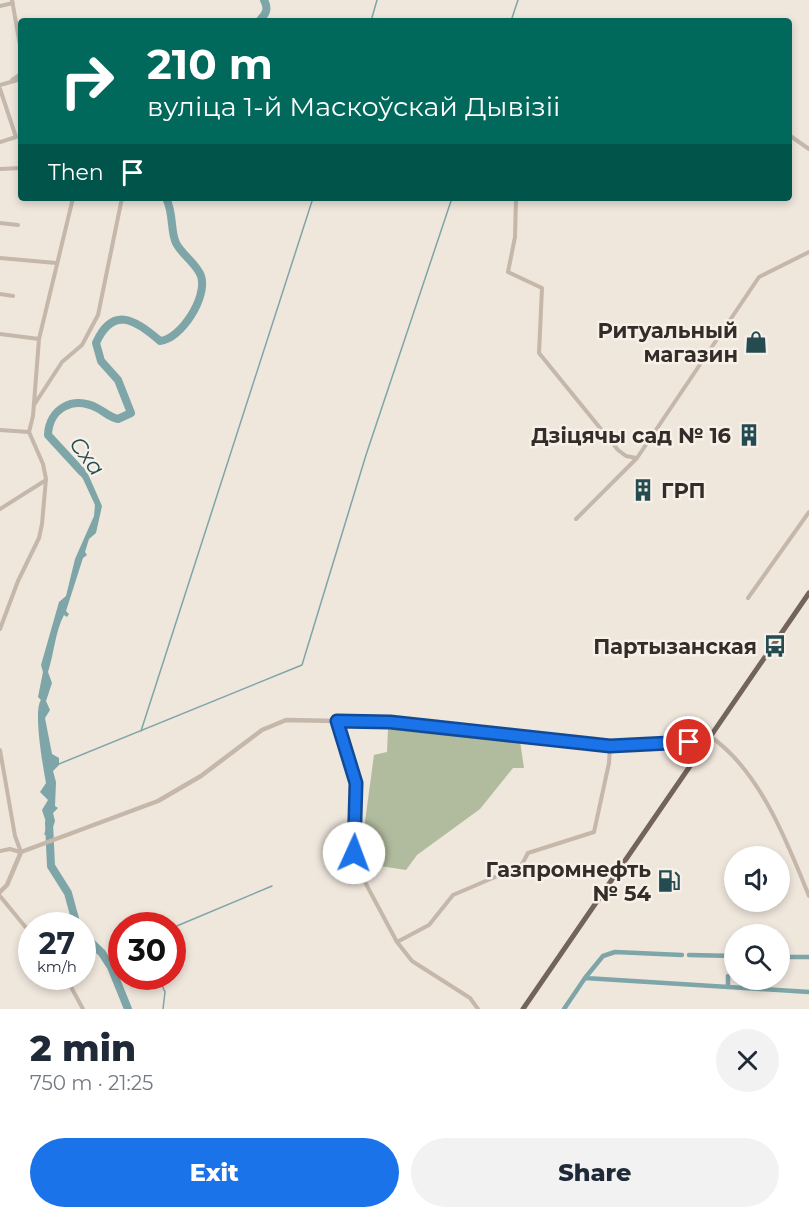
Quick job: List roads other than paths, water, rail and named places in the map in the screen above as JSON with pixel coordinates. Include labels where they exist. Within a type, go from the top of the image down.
[{"type":"main road","points":[[523,1009],[809,593]]},
{"type":"street","points":[[0,6],[13,2],[18,33]]},
{"type":"street","points":[[0,142],[16,137],[0,87],[18,76]]},
{"type":"street","points":[[9,81],[18,80]]},
{"type":"street","points":[[792,137],[809,149]]},
{"type":"street","points":[[0,169],[18,168]]},
{"type":"street","points":[[0,629],[2,614],[39,538],[46,479],[43,464],[29,432],[39,339],[72,201]]},
{"type":"street","points":[[33,406],[62,363],[82,345],[98,315],[121,201]]},
{"type":"street","points":[[516,201],[515,237],[508,272],[542,288],[539,353],[618,450],[626,456],[637,458]]},
{"type":"street","points":[[0,223],[18,225]]},
{"type":"street","points":[[576,519],[637,458],[759,277],[809,252]]},
{"type":"street","points":[[0,258],[56,263]]},
{"type":"street","points":[[0,294],[13,296]]},
{"type":"street","points":[[0,334],[39,339]]},
{"type":"street","points":[[0,430],[29,432]]},
{"type":"street","points":[[0,509],[46,479]]},
{"type":"street","points":[[748,598],[809,512]]},
{"type":"street","points":[[18,917],[0,894],[7,885],[13,866],[21,852],[158,801],[201,776],[273,723],[300,718],[390,722],[610,746],[675,744],[711,737],[738,759],[748,772],[789,848],[809,896]]},
{"type":"street","points":[[337,721],[356,783],[354,853],[359,871],[397,942],[417,966],[470,998],[478,1009]]},
{"type":"street","points":[[397,942],[429,925],[453,895],[521,866],[528,854],[594,832],[609,763],[610,746]]},
{"type":"street","points":[[0,750],[15,836],[21,852]]},
{"type":"street","points":[[0,799],[8,798]]},
{"type":"street","points":[[0,851],[10,849],[21,852]]},
{"type":"street","points":[[72,990],[83,1009]]},
{"type":"water","points":[[78,464],[88,474],[102,506],[96,533],[89,539],[85,552],[87,555],[83,558],[66,611],[69,614],[67,617],[64,615],[59,629],[48,672],[52,683],[46,701],[50,710],[45,718],[52,754],[59,758],[59,765],[53,771],[56,782],[55,806],[58,808],[53,813],[55,821],[51,833],[44,835],[47,825],[42,810],[48,800],[40,792],[46,783],[38,727],[41,700],[38,697],[43,672],[41,665],[59,602],[66,596],[75,559],[94,516],[95,505],[83,479],[75,468]]},
{"type":"waterway","name":"Сха","points":[[261,18],[266,11],[264,0]]},
{"type":"waterway","points":[[372,18],[377,0]]},
{"type":"waterway","points":[[512,18],[518,0]]},
{"type":"waterway","name":"Сха","points":[[82,472],[48,435],[53,418],[64,407],[79,403],[88,404],[118,419],[131,413],[118,380],[101,361],[96,343],[103,331],[117,320],[125,320],[134,322],[160,341],[176,333],[191,316],[197,305],[202,285],[201,276],[176,243],[167,201]]},
{"type":"waterway","points":[[141,731],[312,201]]},
{"type":"waterway","points":[[54,766],[302,665],[366,455],[451,201]]},
{"type":"waterway","name":"Сха","points":[[49,823],[51,866],[68,893],[73,912]]},
{"type":"waterway","points":[[186,922],[272,886]]},
{"type":"waterway","name":"Сха","points":[[96,947],[111,967],[128,1009]]},
{"type":"waterway","points":[[585,978],[603,956],[615,952],[682,955]]},
{"type":"waterway","points":[[689,955],[724,956]]},
{"type":"waterway","points":[[790,957],[809,957]]},
{"type":"waterway","points":[[564,1009],[585,978],[809,992]]},
{"type":"waterway","points":[[163,1009],[164,990]]},
{"type":"place","name":"Ритуальный магазин","points":[[756,342]]},
{"type":"place","name":"Дзіцячы сад № 16","points":[[749,435]]},
{"type":"place","name":"ГРП","points":[[643,490]]},
{"type":"place","name":"Партызанская","points":[[775,646]]},
{"type":"place","name":"Газпромнефть № 54","points":[[669,881]]}]
